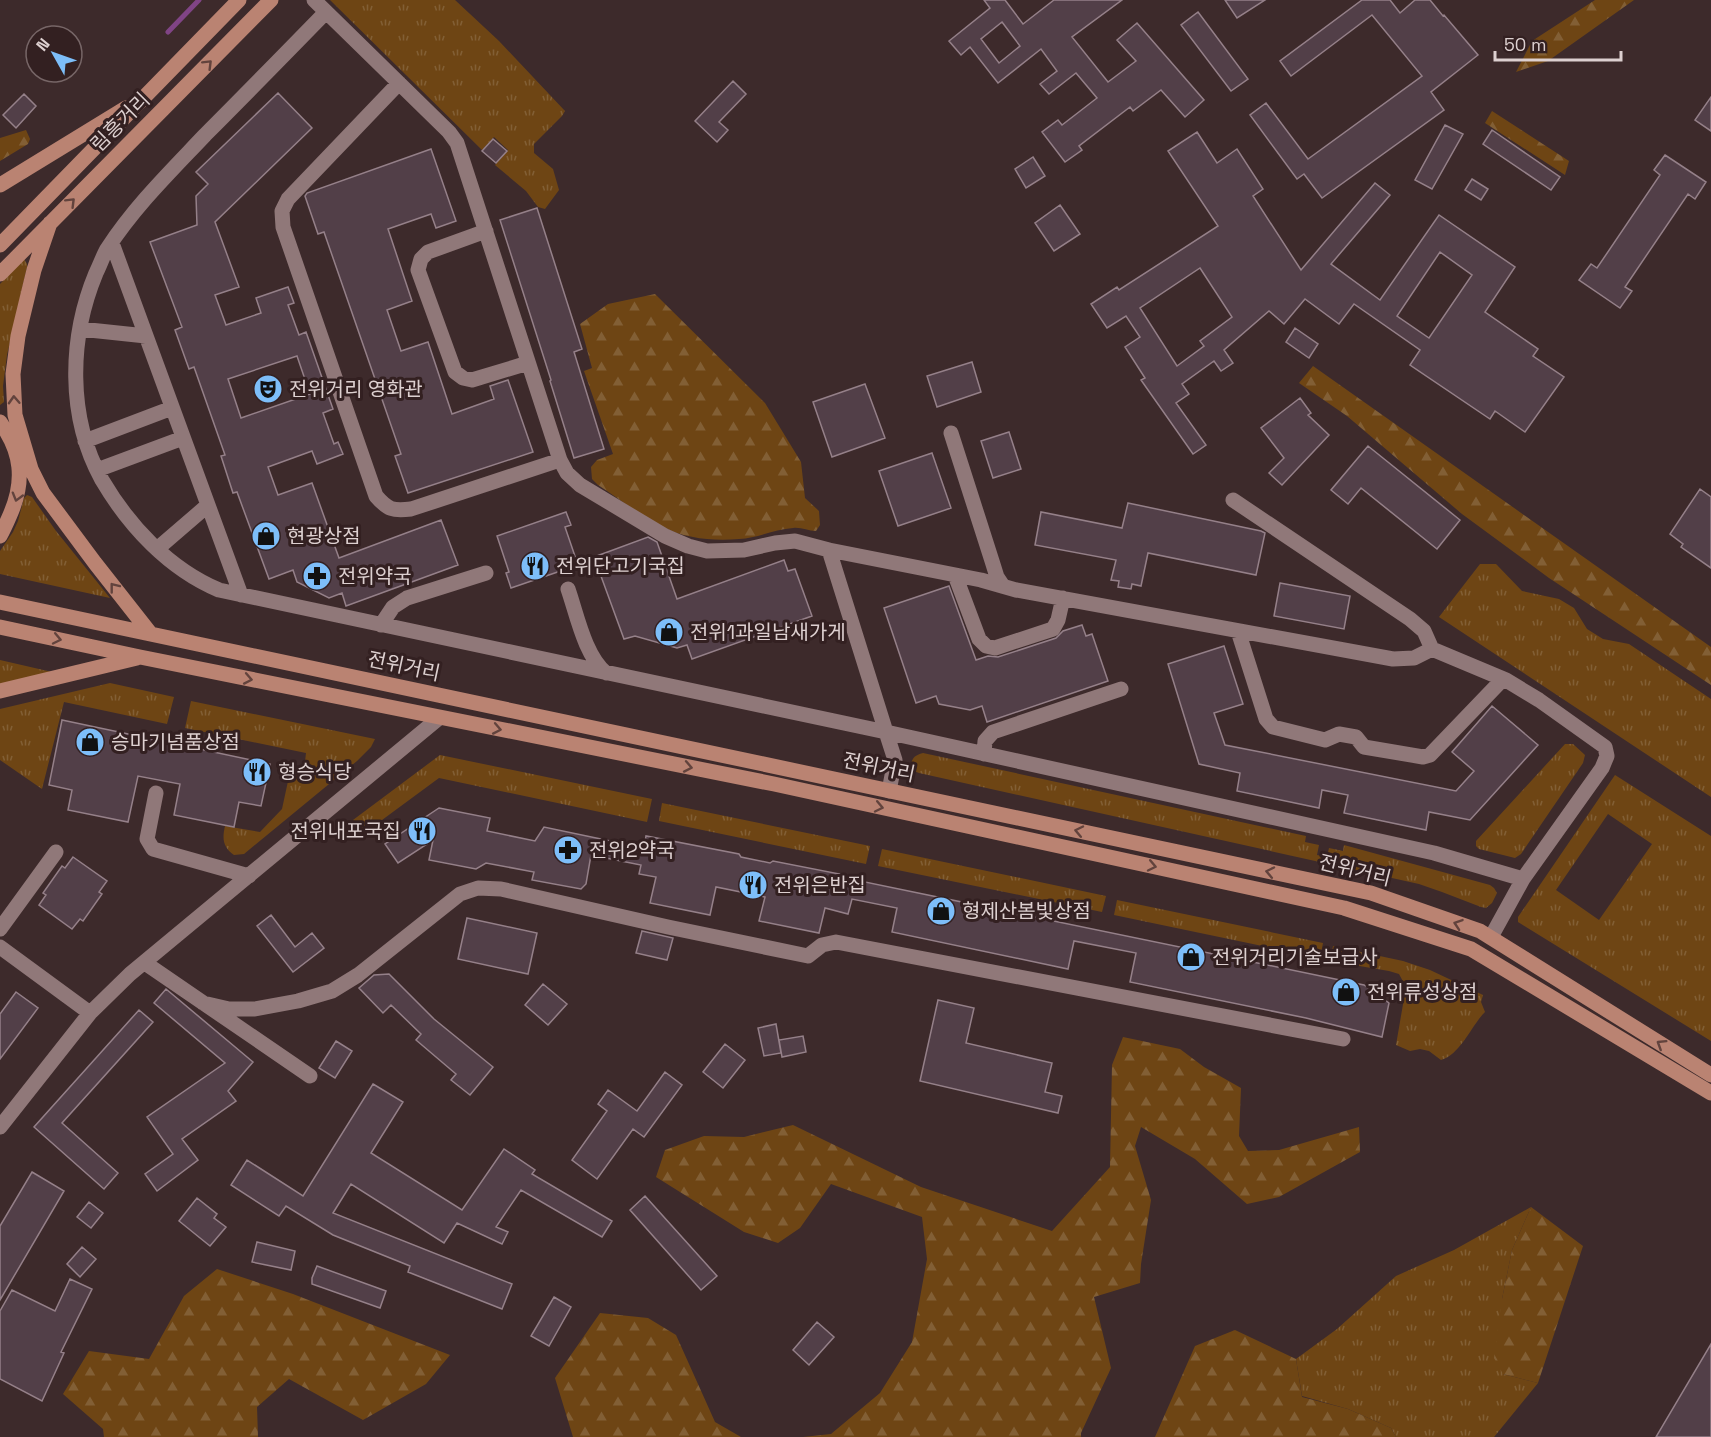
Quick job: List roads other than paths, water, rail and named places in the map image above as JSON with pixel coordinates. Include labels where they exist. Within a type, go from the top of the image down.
[{"type":"main road","name":"림흥거리","points":[[0,245],[239,0]]},
{"type":"main road","name":"림흥거리","points":[[0,274],[271,0]]},
{"type":"main road","points":[[0,184],[147,96]]},
{"type":"main road","points":[[50,223],[34,270],[18,336],[13,374],[15,415],[31,469],[44,493],[150,633]]},
{"type":"main road","points":[[0,422],[15,446],[20,464],[20,488],[0,536]]},
{"type":"main road","name":"전위거리","points":[[0,602],[1371,893],[1480,931],[1711,1075]]},
{"type":"main road","name":"전위거리","points":[[0,627],[439,718],[774,784],[1344,908],[1471,949],[1711,1094]]},
{"type":"main road","points":[[0,691],[140,657]]},
{"type":"street","points":[[314,0],[449,132],[457,143],[560,460],[567,473],[580,484],[665,536],[688,546],[707,550],[744,550],[775,543],[795,542],[981,579],[1003,586],[1063,598],[1393,659],[1414,658],[1432,650]]},
{"type":"street","points":[[326,12],[132,212],[106,251],[87,295],[80,329],[75,382],[85,441],[109,491],[132,522],[179,569],[219,590],[886,732],[1434,853],[1523,879]]},
{"type":"street","points":[[399,83],[288,199],[282,211],[283,227],[375,496],[384,506],[396,511],[411,509],[560,460]]},
{"type":"street","points":[[486,231],[428,252],[421,260],[418,270],[455,372],[463,378],[472,380],[528,363]]},
{"type":"street","points":[[112,243],[241,595]]},
{"type":"street","points":[[80,329],[146,336]]},
{"type":"street","points":[[85,441],[172,408]]},
{"type":"street","points":[[951,433],[997,577],[1003,586]]},
{"type":"street","points":[[97,470],[183,438]]},
{"type":"street","points":[[1233,500],[1410,619],[1424,631],[1432,650],[1503,679],[1539,700],[1605,747],[1607,756],[1602,768],[1523,879],[1491,938]]},
{"type":"street","points":[[157,549],[208,505]]},
{"type":"street","points":[[829,550],[895,760],[889,791]]},
{"type":"street","points":[[381,625],[393,607],[407,598],[486,573]]},
{"type":"street","points":[[955,575],[979,639],[986,646],[996,648],[1053,628],[1058,620],[1063,598]]},
{"type":"street","points":[[568,589],[591,656],[597,666],[606,673]]},
{"type":"street","points":[[1238,631],[1266,719],[1273,727],[1325,740],[1339,734],[1356,737],[1364,747],[1422,757],[1430,754],[1503,679]]},
{"type":"street","points":[[984,754],[985,741],[993,732],[1122,689]]},
{"type":"street","points":[[0,1127],[90,1013],[130,974],[439,718]]},
{"type":"street","points":[[156,793],[147,839],[153,849],[249,876]]},
{"type":"street","points":[[0,929],[56,852]]},
{"type":"street","points":[[203,1003],[229,1009],[255,1009],[298,1001],[332,991],[358,975],[460,894],[478,888],[501,889],[808,956],[822,945],[836,942],[1343,1039]]},
{"type":"street","points":[[0,947],[90,1013]]},
{"type":"street","points":[[145,963],[310,1076]]},
{"type":"waterway","points":[[168,32],[199,0]]},
{"type":"place","name":"전위거리 영화관","points":[[268,389]]},
{"type":"place","name":"현광상점","points":[[266,536]]},
{"type":"place","name":"전위단고기국집","points":[[535,566]]},
{"type":"place","name":"전위약국","points":[[317,576]]},
{"type":"place","name":"전위1과일남새가게","points":[[669,632]]},
{"type":"place","name":"승마기념품상점","points":[[90,742]]},
{"type":"place","name":"형승식당","points":[[257,772]]},
{"type":"place","name":"전위내포국집","points":[[422,831]]},
{"type":"place","name":"전위2약국","points":[[568,850]]},
{"type":"place","name":"전위은반집","points":[[753,885]]},
{"type":"place","name":"형제산봄빛상점","points":[[941,911]]},
{"type":"place","name":"전위거리기술보급사","points":[[1191,957]]},
{"type":"place","name":"전위류성상점","points":[[1346,992]]}]
